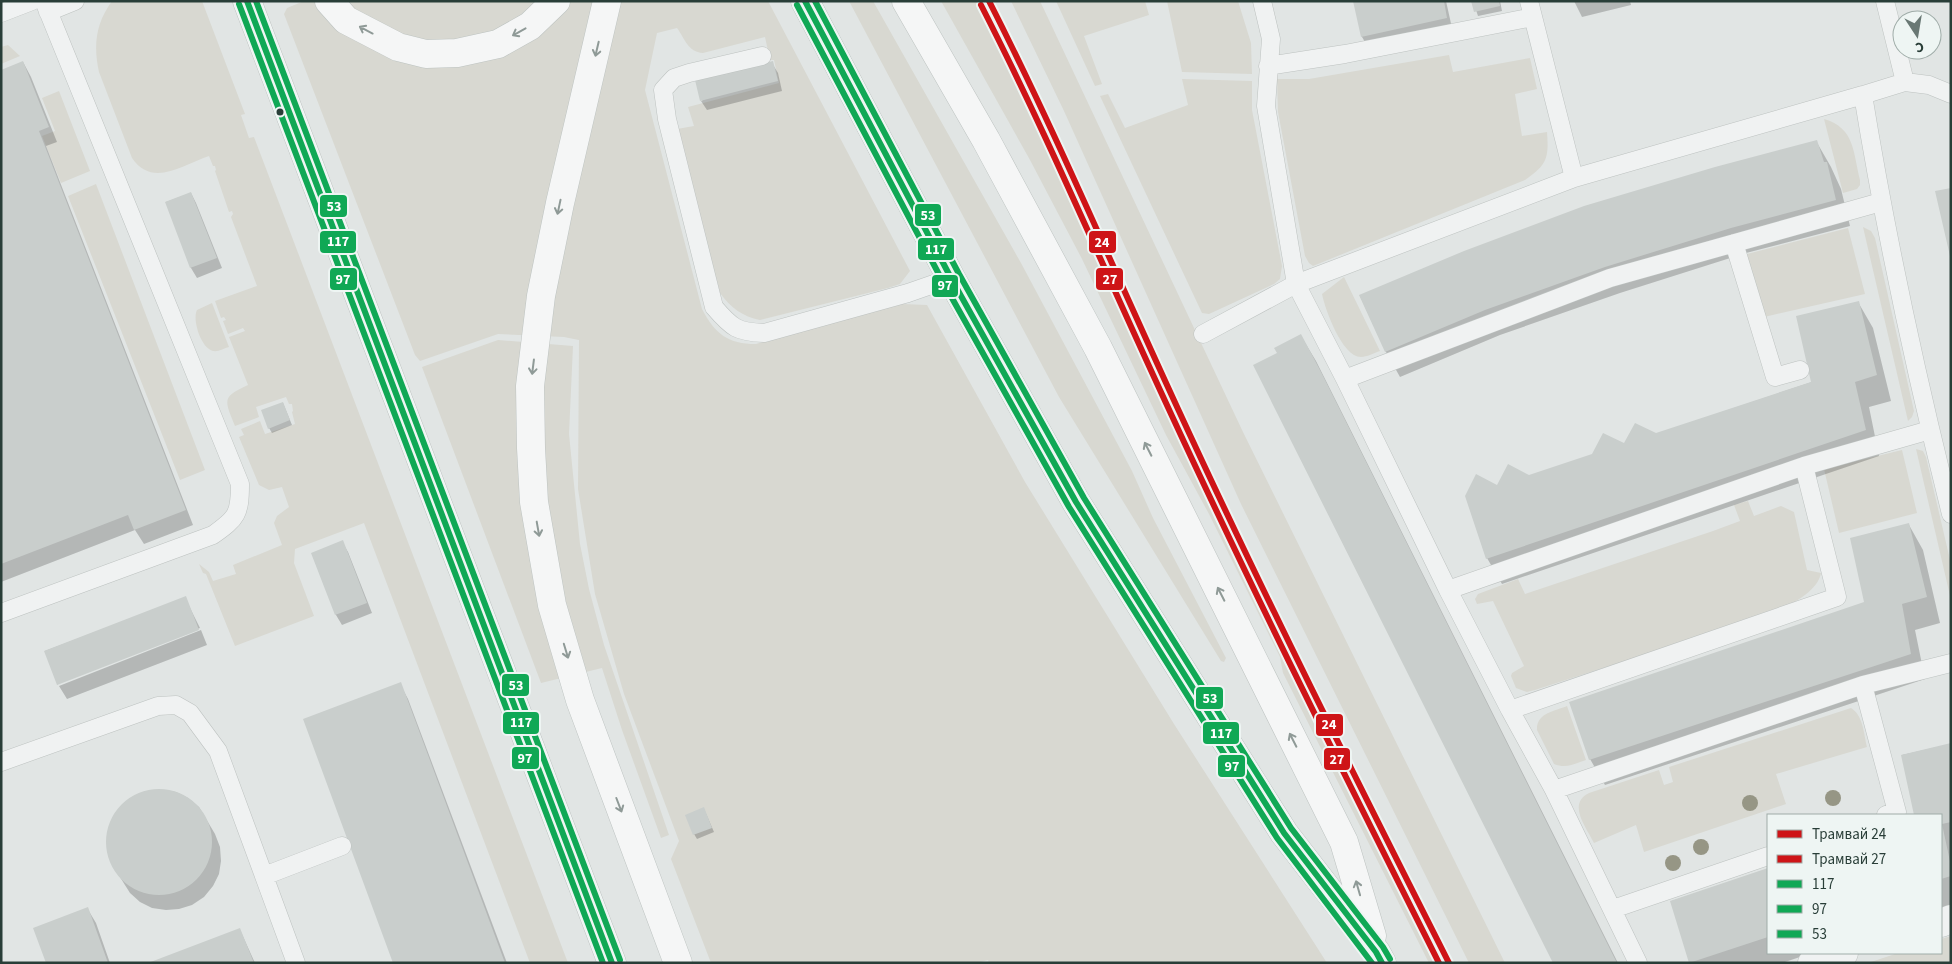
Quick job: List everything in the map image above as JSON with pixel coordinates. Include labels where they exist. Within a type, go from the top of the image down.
[{"type":"main road","points":[[247,1],[612,963]]},
{"type":"main road","points":[[330,1],[346,20],[398,48],[426,54],[457,53],[498,44],[530,26],[556,1]]},
{"type":"main road","points":[[606,1],[541,296],[530,386],[530,448],[534,502],[552,605],[580,700],[678,963]]},
{"type":"main road","points":[[805,1],[951,278],[1076,502],[1284,833],[1379,957]]},
{"type":"main road","points":[[906,1],[986,140],[1098,348],[1340,833],[1379,957]]},
{"type":"street","points":[[1812,963],[1841,954]]},
{"type":"lane","points":[[1,13],[32,1]]},
{"type":"lane","points":[[1,613],[213,535],[232,522],[240,506],[240,484],[46,6],[75,1]]},
{"type":"lane","points":[[1262,1],[1271,39],[1266,106],[1296,284],[1345,379],[1448,590],[1554,790],[1638,963]]},
{"type":"lane","points":[[1885,1],[1905,82]]},
{"type":"lane","points":[[1268,66],[1345,54],[1531,9],[1574,178]]},
{"type":"lane","points":[[762,56],[674,78],[663,90],[667,119],[714,307],[725,320],[742,332],[764,333],[908,293],[951,278]]},
{"type":"lane","points":[[1203,334],[1296,284],[1574,178],[1905,82],[1929,85],[1951,94]]},
{"type":"lane","points":[[1863,95],[1881,202],[1930,430],[1951,514]]},
{"type":"lane","points":[[1345,379],[1610,278],[1881,202]]},
{"type":"lane","points":[[1734,243],[1775,377],[1800,370]]},
{"type":"lane","points":[[1448,590],[1804,466],[1930,430]]},
{"type":"lane","points":[[1510,710],[1837,598],[1804,466]]},
{"type":"lane","points":[[1554,790],[1863,685],[1951,663]]},
{"type":"lane","points":[[1863,685],[1897,812],[1890,814]]},
{"type":"lane","points":[[1,762],[158,706],[176,705],[190,713],[218,751],[296,963]]},
{"type":"lane","points":[[264,876],[342,846]]},
{"type":"lane","points":[[1613,909],[1767,856]]},
{"type":"shaded area","points":[[112,1],[202,1],[245,114],[241,115],[249,138],[254,137],[568,963],[530,963],[364,523],[295,549],[294,563],[314,616],[235,646],[206,574],[203,573],[199,564],[209,572],[213,581],[236,574],[233,565],[282,545],[274,523],[277,516],[289,507],[282,487],[269,490],[259,485],[239,437],[244,435],[241,429],[260,421],[265,434],[295,424],[292,404],[289,404],[286,397],[256,407],[259,417],[235,426],[227,404],[228,400],[233,393],[248,385],[229,337],[245,331],[243,328],[228,334],[223,321],[226,320],[224,317],[221,318],[215,301],[257,286],[231,217],[232,211],[229,212],[215,166],[213,166],[209,156],[168,172],[158,173],[149,172],[140,167],[132,158],[99,72],[97,62],[96,43],[99,26]]},
{"type":"shaded area","points":[[304,1],[768,1],[910,271],[900,284],[888,288],[760,320],[737,311],[728,303],[720,293],[677,129],[694,126],[688,107],[779,83],[774,60],[770,60],[765,37],[703,53],[690,48],[677,28],[657,33],[645,90],[702,309],[707,318],[717,331],[730,340],[746,344],[756,344],[902,304],[927,305],[1025,482],[1174,724],[1327,963],[989,963],[988,960],[977,963],[711,963],[671,859],[679,841],[624,694],[595,594],[578,489],[579,340],[564,337],[498,334],[420,361],[415,355],[284,14],[287,8]]},
{"type":"shaded area","points":[[849,1],[873,1],[1021,263],[1132,471],[1153,518],[1226,658],[1224,662],[1221,661],[1059,397]]},
{"type":"shaded area","points":[[941,1],[982,1],[1036,112],[1163,392],[1251,578],[1442,963],[1429,963],[1283,673],[1280,657],[1209,514],[1166,435],[1082,259],[1030,160]]},
{"type":"shaded area","points":[[1011,1],[1040,1],[1243,432],[1505,963],[1469,963],[1241,504],[1064,111]]},
{"type":"shaded area","points":[[1056,1],[1145,1],[1149,15],[1084,36],[1102,84],[1095,86]]},
{"type":"shaded area","points":[[1167,1],[1238,1],[1251,43],[1252,74],[1182,72]]},
{"type":"shaded area","points":[[8,45],[20,56],[1,64],[1,47]]},
{"type":"shaded area","points":[[1449,55],[1453,72],[1530,58],[1537,89],[1515,94],[1522,136],[1547,132],[1547,155],[1542,165],[1525,180],[1313,266],[1305,256],[1278,112],[1277,79],[1309,79]]},
{"type":"shaded area","points":[[1182,79],[1252,81],[1252,110],[1282,266],[1280,279],[1274,284],[1209,314],[1202,313],[1100,96],[1108,94],[1125,128],[1188,105]]},
{"type":"shaded area","points":[[59,91],[90,171],[61,183],[42,136],[55,131],[42,98]]},
{"type":"shaded area","points":[[1824,119],[1842,128],[1851,142],[1860,180],[1860,185],[1857,189],[1843,193]]},
{"type":"shaded area","points":[[96,184],[205,470],[180,480],[68,196]]},
{"type":"shaded area","points":[[1863,227],[1871,231],[1875,238],[1914,411],[1908,421]]},
{"type":"shaded area","points":[[1848,228],[1865,294],[1764,317],[1747,254]]},
{"type":"shaded area","points":[[1344,277],[1380,351],[1368,356],[1354,355],[1341,341],[1335,331],[1322,294]]},
{"type":"shaded area","points":[[212,303],[229,347],[215,351],[209,349],[201,339],[196,320],[197,310]]},
{"type":"shaded area","points":[[498,340],[573,346],[569,434],[580,544],[589,589],[604,645],[669,835],[661,838],[602,668],[541,683],[422,367]]},
{"type":"shaded area","points":[[1916,449],[1923,451],[1926,457],[1951,564],[1951,600]]},
{"type":"shaded area","points":[[1902,450],[1917,513],[1839,533],[1824,469]]},
{"type":"shaded area","points":[[1748,501],[1754,516],[1781,506],[1794,512],[1807,570],[1821,573],[1816,585],[1811,590],[1782,610],[1535,690],[1527,692],[1516,688],[1511,676],[1512,673],[1524,666],[1493,601],[1477,604],[1475,599],[1478,594],[1518,579],[1525,594],[1713,531],[1740,521],[1734,505]]},
{"type":"shaded area","points":[[1567,706],[1586,760],[1562,766],[1554,764],[1537,730],[1543,716]]},
{"type":"shaded area","points":[[1851,708],[1861,720],[1867,747],[1776,774],[1786,804],[1644,852],[1636,825],[1594,843],[1580,816],[1579,803],[1589,793],[1659,770],[1664,785],[1673,782],[1669,767]]},
{"type":"shaded area","points":[[1951,936],[1951,963],[1868,963],[1895,954],[1942,954],[1942,939]]},
{"type":"building","points":[[1353,1],[1444,1],[1447,18],[1361,37]]},
{"type":"building","points":[[1471,1],[1499,1],[1500,6],[1474,12]]},
{"type":"building","points":[[23,61],[49,127],[39,131],[186,510],[134,530],[128,515],[1,564],[1,70]]},
{"type":"building","points":[[773,61],[778,81],[700,101],[695,80]]},
{"type":"building","points":[[1817,140],[1824,162],[1827,162],[1836,200],[1731,228],[1605,267],[1485,310],[1385,352],[1359,295],[1464,251],[1584,206],[1715,167]]},
{"type":"building","points":[[1951,188],[1951,256],[1950,256],[1935,191]]},
{"type":"building","points":[[191,192],[217,258],[190,268],[165,202]]},
{"type":"building","points":[[1859,301],[1877,375],[1855,382],[1866,430],[1486,559],[1465,496],[1476,474],[1497,485],[1508,464],[1529,475],[1592,454],[1603,433],[1624,443],[1635,423],[1656,433],[1811,382],[1796,316]]},
{"type":"building","points":[[1301,334],[1617,963],[1553,963],[1253,365],[1277,353],[1274,348]]},
{"type":"building","points":[[283,402],[290,420],[268,429],[261,410]]},
{"type":"building","points":[[1909,523],[1927,597],[1902,604],[1911,654],[1589,760],[1569,702],[1864,602],[1850,538]]},
{"type":"building","points":[[343,540],[367,603],[335,615],[311,553]]},
{"type":"building","points":[[186,596],[199,630],[57,685],[44,651]]},
{"type":"building","points":[[401,682],[505,963],[393,963],[303,719]]},
{"type":"building","points":[[1951,743],[1951,822],[1942,824],[1942,814],[1914,814],[1901,755]]},
{"type":"building","points":[[159,789],[179,793],[197,804],[208,822],[212,842],[208,862],[197,880],[179,891],[159,895],[139,891],[121,880],[110,862],[106,842],[110,822],[121,804],[139,793]]},
{"type":"building","points":[[704,807],[712,828],[693,835],[685,815]]},
{"type":"building","points":[[1942,824],[1951,866],[1951,876],[1942,879]]},
{"type":"building","points":[[1767,868],[1767,937],[1689,963],[1670,901]]},
{"type":"building","points":[[88,907],[108,963],[46,963],[33,928]]},
{"type":"building","points":[[240,928],[254,963],[148,963]]},
{"type":"tram line","name":"24","points":[[989,1],[1062,153],[1178,409],[1244,549],[1449,963]]},
{"type":"tram line","name":"27","points":[[981,5],[1031,107],[1204,485],[1337,759],[1439,963]]},
{"type":"transit line","name":"117","points":[[247,1],[612,963]]},
{"type":"transit line","name":"53","points":[[256,1],[620,960]]},
{"type":"transit line","name":"117","points":[[805,1],[951,278],[1076,502],[1284,833],[1376,952],[1382,963]]},
{"type":"transit line","name":"53","points":[[815,1],[959,274],[1084,498],[1291,828],[1383,947],[1390,959]]},
{"type":"transit line","name":"97","points":[[239,4],[603,963]]},
{"type":"transit line","name":"97","points":[[797,5],[943,282],[1069,507],[1277,838],[1372,963]]}]
